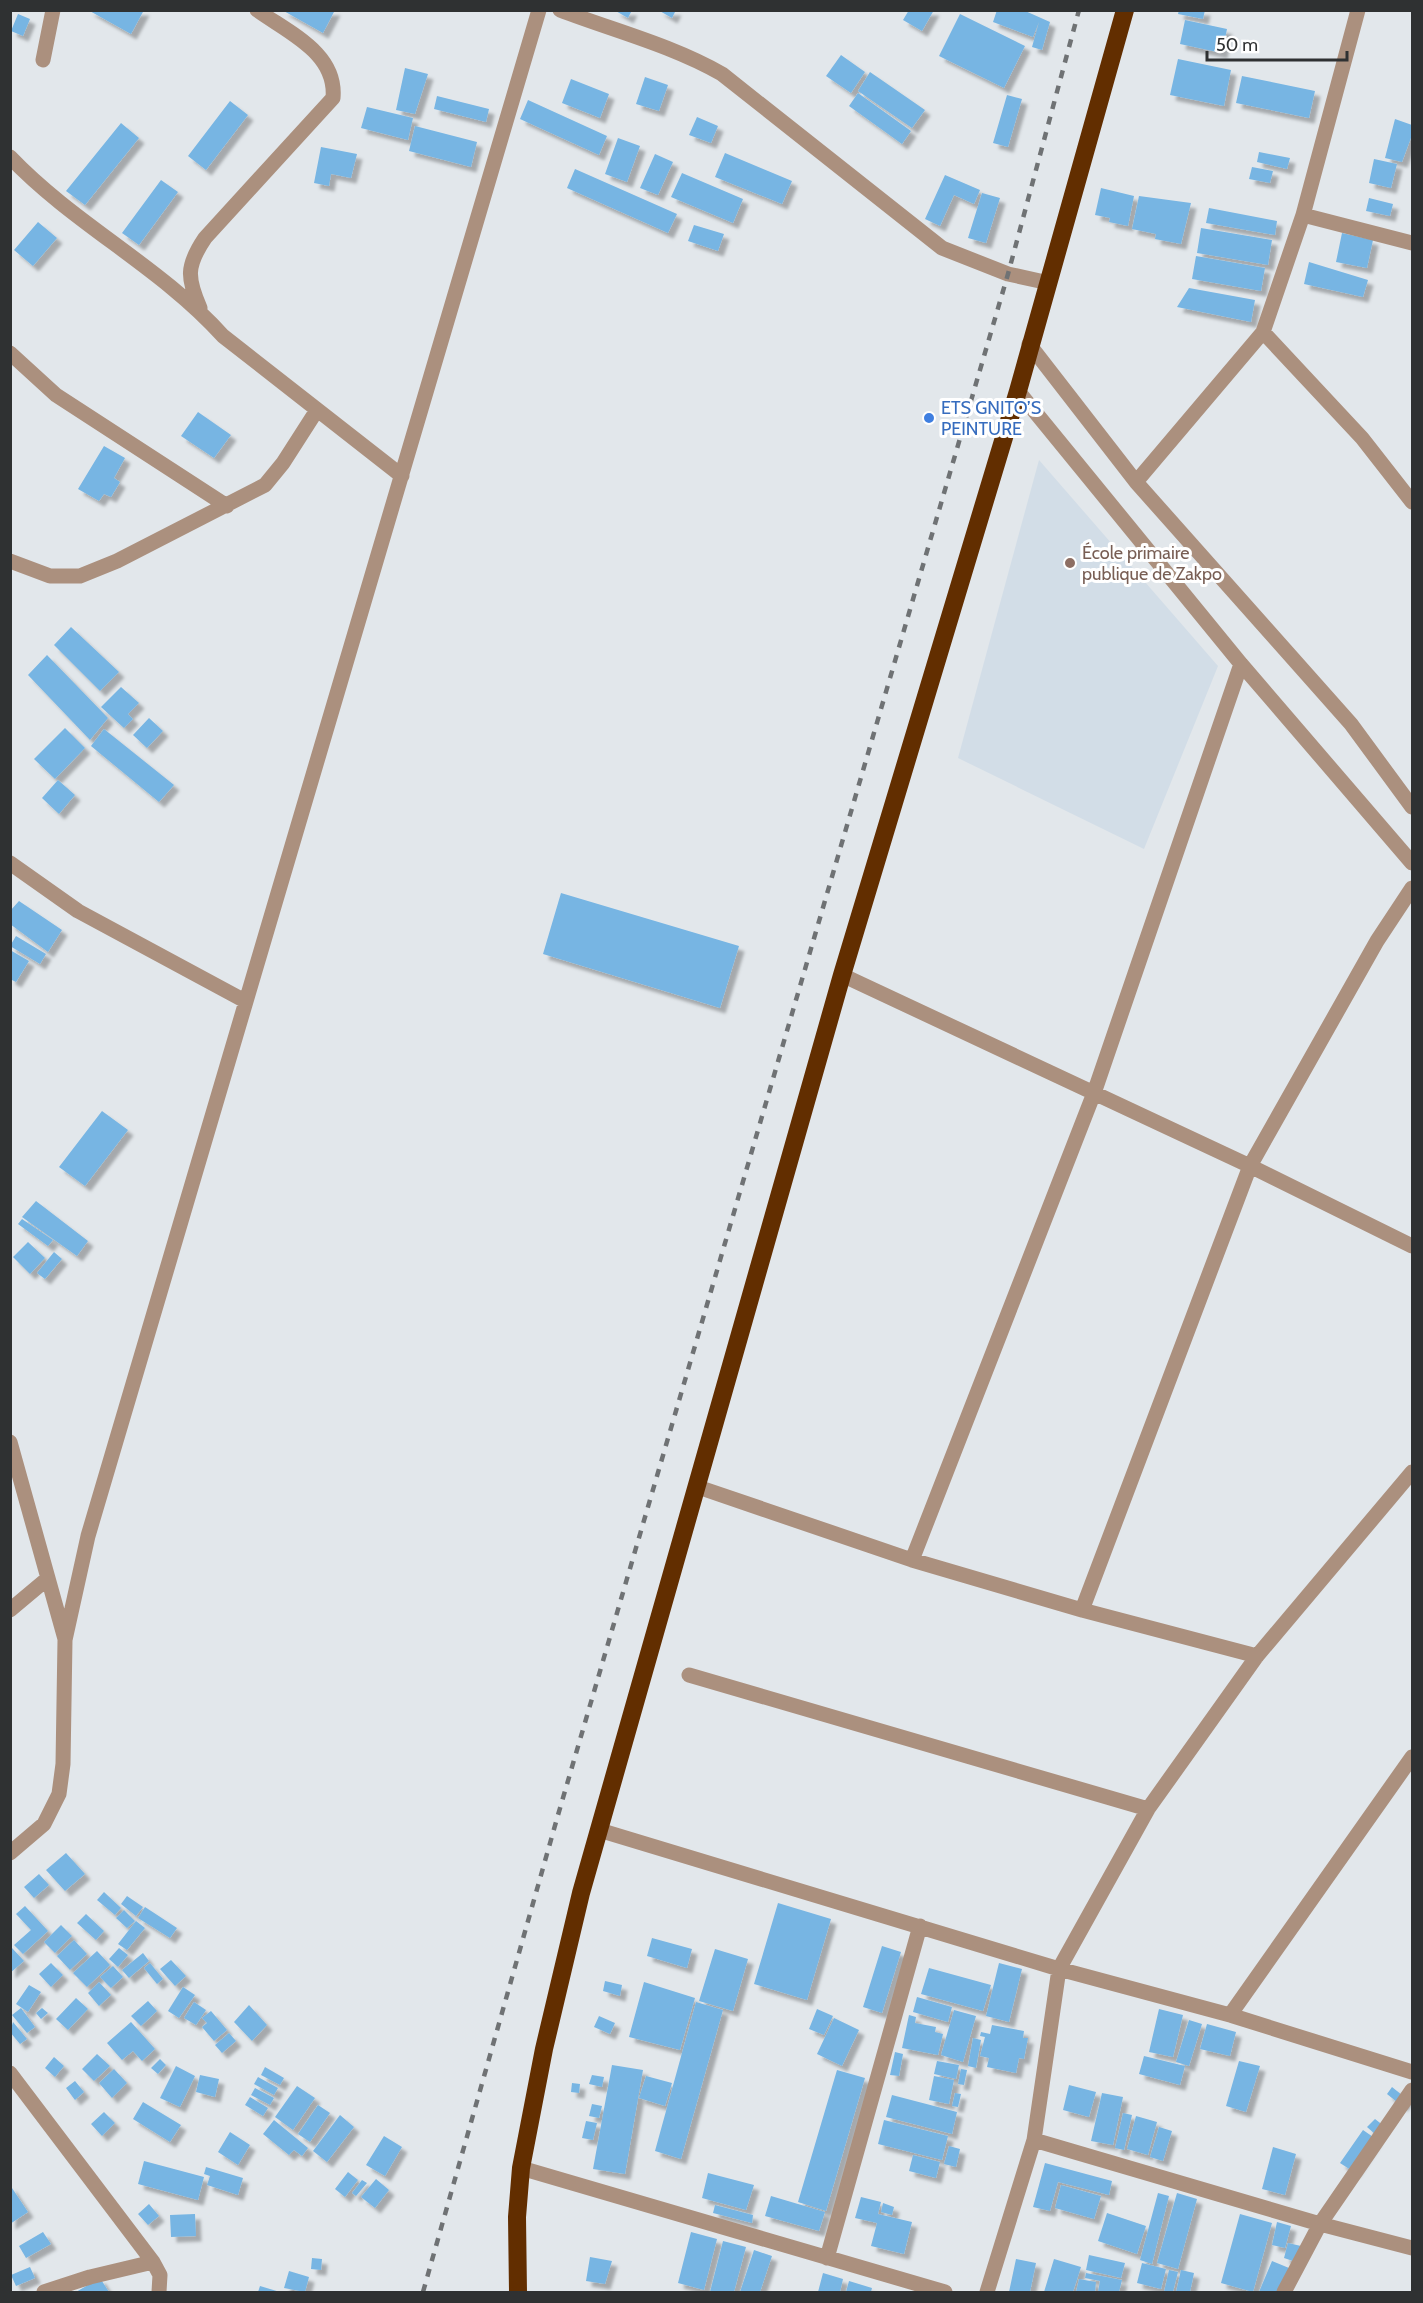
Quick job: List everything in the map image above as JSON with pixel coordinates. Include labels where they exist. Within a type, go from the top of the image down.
[{"type":"highway","points":[[518,2292],[517,2217],[521,2168],[544,2049],[599,1830],[842,975],[1018,392],[1029,344],[1049,283],[1125,10]]},
{"type":"street","points":[[43,60],[53,10]]},
{"type":"street","points":[[201,311],[190,287],[189,269],[195,252],[205,238],[333,98],[332,76],[328,64],[318,54],[257,10]]},
{"type":"street","points":[[10,1853],[44,1824],[59,1794],[63,1764],[65,1640],[88,1536],[539,10]]},
{"type":"street","points":[[560,10],[661,44],[695,58],[722,74],[942,248],[1008,274],[1049,283]]},
{"type":"street","points":[[1136,482],[1263,332],[1303,215],[1358,10]]},
{"type":"street","points":[[10,157],[62,206],[201,311],[223,336],[402,476]]},
{"type":"street","points":[[1303,215],[1413,243]]},
{"type":"street","points":[[1263,332],[1362,438],[1413,502]]},
{"type":"street","points":[[1029,344],[1136,482],[1352,724],[1413,807]]},
{"type":"street","points":[[10,353],[56,395],[227,506]]},
{"type":"street","points":[[1018,392],[1241,664],[1413,862]]},
{"type":"street","points":[[10,561],[50,576],[80,576],[117,561],[265,485],[283,463],[317,410]]},
{"type":"street","points":[[912,1560],[1094,1093],[1241,664]]},
{"type":"street","points":[[10,863],[78,912],[245,1001]]},
{"type":"street","points":[[1082,1610],[1250,1166],[1377,940],[1413,888]]},
{"type":"street","points":[[842,975],[1250,1166],[1413,1246]]},
{"type":"street","points":[[10,1442],[65,1640]]},
{"type":"street","points":[[987,2292],[1034,2140],[1059,1969],[1148,1809],[1257,1656],[1413,1472]]},
{"type":"street","points":[[698,1487],[912,1560],[1082,1610],[1257,1656]]},
{"type":"street","points":[[10,1610],[47,1579]]},
{"type":"street","points":[[689,1675],[1148,1809]]},
{"type":"street","points":[[1230,2015],[1413,1757]]},
{"type":"street","points":[[599,1830],[1059,1969],[1230,2015],[1413,2072]]},
{"type":"street","points":[[827,2258],[920,1926]]},
{"type":"street","points":[[10,2073],[153,2262],[160,2275],[159,2292]]},
{"type":"street","points":[[1284,2292],[1320,2224],[1413,2090]]},
{"type":"street","points":[[1034,2140],[1320,2224],[1413,2248]]},
{"type":"street","points":[[521,2168],[945,2292]]},
{"type":"street","points":[[44,2292],[90,2277],[153,2262]]},
{"type":"shaded area","name":"École primaire publique de Zakpo","points":[[1039,460],[1218,666],[1144,849],[958,758]]},
{"type":"building","points":[[88,10],[144,10],[131,34]]},
{"type":"building","points":[[282,10],[335,10],[323,33]]},
{"type":"building","points":[[614,10],[632,10],[628,18]]},
{"type":"building","points":[[658,10],[676,10],[672,18]]},
{"type":"building","points":[[909,10],[934,10],[922,31],[903,20]]},
{"type":"building","points":[[997,10],[1023,10],[1050,22],[1042,50],[1032,47],[1039,22],[1033,37],[993,22]]},
{"type":"building","points":[[1179,10],[1205,10],[1203,19],[1178,14]]},
{"type":"building","points":[[18,14],[30,19],[23,36],[11,31]]},
{"type":"building","points":[[960,14],[1025,46],[1004,88],[939,56]]},
{"type":"building","points":[[1185,20],[1227,29],[1222,53],[1180,44]]},
{"type":"building","points":[[841,55],[865,72],[851,93],[826,76]]},
{"type":"building","points":[[1178,59],[1231,70],[1224,106],[1170,95]]},
{"type":"building","points":[[405,68],[428,74],[415,114],[396,110]]},
{"type":"building","points":[[870,72],[925,110],[912,128],[858,91]]},
{"type":"building","points":[[1242,76],[1315,91],[1309,118],[1236,103]]},
{"type":"building","points":[[645,77],[668,85],[659,111],[636,104]]},
{"type":"building","points":[[571,79],[609,94],[600,118],[562,103]]},
{"type":"building","points":[[858,93],[911,131],[902,144],[849,106]]},
{"type":"building","points":[[1007,95],[1022,99],[1008,147],[993,143]]},
{"type":"building","points":[[437,96],[489,109],[486,122],[434,109]]},
{"type":"building","points":[[528,100],[607,136],[599,155],[520,119]]},
{"type":"building","points":[[230,101],[248,115],[206,170],[188,156]]},
{"type":"building","points":[[367,107],[413,118],[408,140],[361,128]]},
{"type":"building","points":[[697,117],[718,126],[711,143],[689,135]]},
{"type":"building","points":[[1395,119],[1412,125],[1412,135],[1402,162],[1385,158]]},
{"type":"building","points":[[121,123],[139,138],[85,205],[66,191]]},
{"type":"building","points":[[415,126],[477,142],[471,167],[409,151]]},
{"type":"building","points":[[618,138],[640,146],[627,182],[605,174]]},
{"type":"building","points":[[321,147],[357,154],[351,178],[331,174],[329,186],[314,183]]},
{"type":"building","points":[[1259,152],[1290,158],[1287,169],[1257,162]]},
{"type":"building","points":[[725,153],[792,181],[782,204],[715,177]]},
{"type":"building","points":[[655,154],[673,162],[658,195],[640,188]]},
{"type":"building","points":[[1374,159],[1397,164],[1391,188],[1369,183]]},
{"type":"building","points":[[1252,167],[1273,171],[1270,183],[1249,179]]},
{"type":"building","points":[[575,169],[677,214],[668,233],[567,188]]},
{"type":"building","points":[[682,173],[743,199],[733,223],[671,197]]},
{"type":"building","points":[[945,175],[980,190],[974,204],[954,195],[940,226],[925,219]]},
{"type":"building","points":[[161,180],[178,192],[139,245],[122,233]]},
{"type":"building","points":[[1101,188],[1134,196],[1128,226],[1109,222],[1110,218],[1095,215]]},
{"type":"building","points":[[982,193],[1000,198],[986,243],[968,238]]},
{"type":"building","points":[[1139,196],[1191,203],[1181,244],[1155,239],[1156,234],[1132,229]]},
{"type":"building","points":[[1369,198],[1393,204],[1390,216],[1366,211]]},
{"type":"building","points":[[1209,208],[1277,221],[1275,235],[1206,223]]},
{"type":"building","points":[[38,222],[57,238],[33,266],[14,250]]},
{"type":"building","points":[[694,225],[724,234],[718,251],[688,241]]},
{"type":"building","points":[[1201,228],[1272,240],[1268,265],[1197,253]]},
{"type":"building","points":[[1342,233],[1373,240],[1367,268],[1336,262]]},
{"type":"building","points":[[1196,256],[1265,268],[1261,291],[1192,279]]},
{"type":"building","points":[[1309,262],[1368,280],[1363,297],[1304,284]]},
{"type":"building","points":[[1189,288],[1255,300],[1251,322],[1177,307]]},
{"type":"building","points":[[198,412],[231,435],[214,458],[181,436]]},
{"type":"building","points":[[104,446],[125,458],[114,478],[120,482],[111,497],[104,494],[99,501],[78,489]]},
{"type":"building","points":[[71,627],[119,672],[100,691],[54,645]]},
{"type":"building","points":[[47,655],[108,718],[90,740],[28,675]]},
{"type":"building","points":[[121,687],[139,703],[128,714],[133,719],[124,728],[101,707]]},
{"type":"building","points":[[149,718],[163,731],[147,748],[133,735]]},
{"type":"building","points":[[65,728],[85,748],[55,779],[34,759]]},
{"type":"building","points":[[104,729],[174,785],[159,802],[91,746]]},
{"type":"building","points":[[58,780],[75,795],[59,814],[42,798]]},
{"type":"building","points":[[561,893],[739,946],[720,1008],[543,954]]},
{"type":"building","points":[[19,901],[62,930],[48,952],[10,924],[10,911]]},
{"type":"building","points":[[16,936],[46,954],[40,964],[10,946]]},
{"type":"building","points":[[10,950],[29,961],[16,982],[10,979]]},
{"type":"building","points":[[102,1111],[128,1130],[85,1186],[59,1167]]},
{"type":"building","points":[[36,1201],[88,1241],[77,1256],[22,1217]]},
{"type":"building","points":[[22,1219],[53,1240],[48,1246],[18,1224]]},
{"type":"building","points":[[28,1242],[45,1258],[30,1274],[13,1257]]},
{"type":"building","points":[[54,1252],[62,1259],[45,1279],[37,1273]]},
{"type":"building","points":[[66,1853],[85,1874],[65,1891],[46,1870]]},
{"type":"building","points":[[39,1874],[49,1885],[34,1898],[24,1887]]},
{"type":"building","points":[[104,1892],[121,1908],[115,1915],[97,1900]]},
{"type":"building","points":[[127,1896],[143,1907],[136,1916],[121,1904]]},
{"type":"building","points":[[778,1903],[831,1919],[807,2000],[754,1984]]},
{"type":"building","points":[[25,1906],[48,1931],[23,1954],[14,1945],[31,1930],[16,1914]]},
{"type":"building","points":[[145,1907],[177,1928],[170,1938],[138,1918]]},
{"type":"building","points":[[124,1910],[135,1921],[127,1928],[116,1918]]},
{"type":"building","points":[[86,1914],[104,1931],[96,1940],[77,1923]]},
{"type":"building","points":[[136,1921],[145,1928],[127,1950],[118,1944]]},
{"type":"building","points":[[61,1925],[72,1936],[55,1953],[44,1942]]},
{"type":"building","points":[[652,1938],[692,1949],[687,1968],[647,1956]]},
{"type":"building","points":[[74,1940],[87,1954],[70,1970],[57,1956]]},
{"type":"building","points":[[882,1946],[901,1952],[882,2013],[863,2007]]},
{"type":"building","points":[[12,1948],[24,1961],[10,1973],[10,1949]]},
{"type":"building","points":[[119,1948],[128,1955],[118,1967],[109,1959]]},
{"type":"building","points":[[715,1949],[748,1959],[733,2011],[699,2001]]},
{"type":"building","points":[[97,1951],[110,1965],[87,1987],[73,1973]]},
{"type":"building","points":[[143,1953],[149,1961],[129,1978],[122,1970]]},
{"type":"building","points":[[171,1960],[186,1976],[175,1986],[160,1969]]},
{"type":"building","points":[[51,1963],[63,1975],[51,1987],[39,1974]]},
{"type":"building","points":[[150,1963],[163,1979],[157,1984],[144,1968]]},
{"type":"building","points":[[999,1963],[1022,1969],[1009,2022],[986,2016]]},
{"type":"building","points":[[113,1966],[123,1977],[111,1988],[100,1977]]},
{"type":"building","points":[[929,1968],[991,1985],[983,2011],[921,1994]]},
{"type":"building","points":[[605,1981],[622,1985],[620,1996],[603,1991]]},
{"type":"building","points":[[99,1982],[111,1995],[99,2006],[88,1993]]},
{"type":"building","points":[[644,1982],[695,1998],[680,2050],[629,2037]]},
{"type":"building","points":[[29,1985],[41,1992],[28,2012],[16,2004]]},
{"type":"building","points":[[183,1987],[195,1995],[179,2018],[168,2011]]},
{"type":"building","points":[[917,1997],[952,2007],[948,2022],[913,2012]]},
{"type":"building","points":[[76,1998],[88,2009],[68,2030],[56,2019]]},
{"type":"building","points":[[148,2001],[157,2011],[141,2026],[131,2016]]},
{"type":"building","points":[[194,2002],[206,2010],[196,2025],[184,2018]]},
{"type":"building","points":[[696,2002],[723,2010],[681,2159],[655,2151]]},
{"type":"building","points":[[249,2005],[267,2025],[252,2041],[234,2022]]},
{"type":"building","points":[[21,2008],[35,2027],[27,2033],[12,2015]]},
{"type":"building","points":[[42,2008],[48,2013],[41,2019],[36,2013]]},
{"type":"building","points":[[817,2009],[833,2016],[824,2035],[809,2029]]},
{"type":"building","points":[[1159,2009],[1183,2015],[1173,2057],[1149,2052]]},
{"type":"building","points":[[954,2010],[976,2016],[963,2062],[941,2055]]},
{"type":"building","points":[[211,2011],[227,2030],[214,2041],[202,2027],[207,2023],[202,2018]]},
{"type":"building","points":[[909,2015],[916,2017],[915,2023],[936,2027],[935,2032],[943,2034],[938,2055],[902,2048]]},
{"type":"building","points":[[599,2016],[615,2023],[610,2034],[594,2027]]},
{"type":"building","points":[[834,2018],[859,2030],[842,2066],[817,2054]]},
{"type":"building","points":[[1189,2020],[1202,2024],[1189,2066],[1176,2062]]},
{"type":"building","points":[[13,2022],[27,2039],[20,2044],[10,2032]]},
{"type":"building","points":[[131,2022],[155,2049],[142,2061],[133,2051],[122,2060],[107,2043]]},
{"type":"building","points":[[1207,2024],[1236,2032],[1230,2056],[1200,2049]]},
{"type":"building","points":[[992,2025],[1024,2031],[1023,2038],[1028,2038],[1024,2059],[1019,2058],[1016,2073],[987,2067],[989,2058],[980,2056],[985,2037],[980,2036],[981,2032],[990,2034]]},
{"type":"building","points":[[229,2033],[236,2041],[222,2053],[215,2045]]},
{"type":"building","points":[[973,2038],[981,2040],[976,2068],[968,2066]]},
{"type":"building","points":[[895,2052],[903,2054],[899,2076],[890,2075]]},
{"type":"building","points":[[97,2054],[110,2066],[94,2081],[82,2069]]},
{"type":"building","points":[[1144,2056],[1185,2066],[1180,2085],[1139,2074]]},
{"type":"building","points":[[54,2057],[64,2066],[55,2077],[45,2068]]},
{"type":"building","points":[[160,2059],[166,2065],[158,2074],[151,2068]]},
{"type":"building","points":[[937,2061],[959,2065],[956,2079],[934,2074]]},
{"type":"building","points":[[1239,2061],[1260,2066],[1246,2112],[1226,2106]]},
{"type":"building","points":[[612,2065],[643,2070],[625,2174],[593,2169]]},
{"type":"building","points":[[176,2066],[195,2076],[180,2107],[160,2098]]},
{"type":"building","points":[[265,2067],[284,2078],[280,2085],[261,2075]]},
{"type":"building","points":[[114,2069],[127,2083],[112,2098],[99,2083]]},
{"type":"building","points":[[961,2069],[967,2070],[964,2085],[958,2084]]},
{"type":"building","points":[[837,2070],[865,2078],[826,2211],[798,2202]]},
{"type":"building","points":[[200,2075],[219,2079],[215,2097],[196,2092]]},
{"type":"building","points":[[592,2075],[604,2077],[602,2087],[589,2084]]},
{"type":"building","points":[[646,2076],[672,2083],[665,2106],[639,2098]]},
{"type":"building","points":[[934,2076],[954,2080],[949,2104],[929,2100]]},
{"type":"building","points":[[258,2077],[278,2088],[274,2095],[254,2084]]},
{"type":"building","points":[[75,2081],[84,2092],[75,2100],[66,2088]]},
{"type":"building","points":[[572,2083],[580,2084],[579,2093],[571,2092]]},
{"type":"building","points":[[1069,2085],[1096,2092],[1089,2117],[1063,2110]]},
{"type":"building","points":[[297,2086],[315,2098],[293,2130],[275,2117]]},
{"type":"building","points":[[1392,2087],[1407,2099],[1402,2106],[1387,2094]]},
{"type":"building","points":[[255,2088],[274,2098],[270,2105],[251,2095]]},
{"type":"building","points":[[955,2093],[961,2094],[958,2107],[952,2106]]},
{"type":"building","points":[[1102,2093],[1123,2097],[1113,2145],[1091,2141]]},
{"type":"building","points":[[892,2095],[957,2112],[952,2134],[886,2117]]},
{"type":"building","points":[[250,2097],[268,2108],[263,2116],[245,2105]]},
{"type":"building","points":[[143,2102],[181,2125],[170,2142],[133,2119]]},
{"type":"building","points":[[592,2104],[602,2106],[599,2118],[589,2116]]},
{"type":"building","points":[[318,2105],[330,2113],[310,2142],[298,2134]]},
{"type":"building","points":[[104,2112],[115,2123],[102,2136],[91,2124]]},
{"type":"building","points":[[1123,2113],[1132,2115],[1124,2150],[1115,2148]]},
{"type":"building","points":[[340,2115],[354,2127],[327,2162],[313,2151]]},
{"type":"building","points":[[1136,2116],[1157,2122],[1148,2155],[1127,2149]]},
{"type":"building","points":[[1375,2119],[1384,2126],[1376,2135],[1367,2127]]},
{"type":"building","points":[[274,2120],[308,2148],[302,2156],[294,2150],[289,2155],[263,2134]]},
{"type":"building","points":[[884,2120],[948,2136],[942,2160],[878,2144]]},
{"type":"building","points":[[586,2121],[597,2123],[593,2140],[582,2138]]},
{"type":"building","points":[[1159,2127],[1172,2131],[1163,2161],[1150,2157]]},
{"type":"building","points":[[1363,2130],[1376,2139],[1354,2172],[1340,2163]]},
{"type":"building","points":[[230,2132],[250,2145],[238,2165],[218,2152]]},
{"type":"building","points":[[384,2136],[402,2147],[385,2176],[366,2165]]},
{"type":"building","points":[[949,2146],[960,2149],[956,2167],[944,2164]]},
{"type":"building","points":[[1273,2147],[1296,2154],[1285,2195],[1262,2189]]},
{"type":"building","points":[[913,2155],[940,2162],[936,2178],[909,2171]]},
{"type":"building","points":[[144,2161],[204,2177],[198,2200],[138,2184]]},
{"type":"building","points":[[1045,2163],[1112,2181],[1109,2195],[1058,2182],[1050,2211],[1033,2207]]},
{"type":"building","points":[[206,2167],[243,2178],[238,2195],[207,2185],[210,2176],[204,2174]]},
{"type":"building","points":[[348,2172],[358,2180],[345,2197],[335,2189]]},
{"type":"building","points":[[708,2173],[754,2185],[746,2210],[702,2198]]},
{"type":"building","points":[[376,2179],[389,2190],[375,2208],[361,2197]]},
{"type":"building","points":[[362,2180],[367,2183],[356,2196],[352,2193]]},
{"type":"building","points":[[10,2185],[28,2212],[10,2224]]},
{"type":"building","points":[[1061,2185],[1101,2196],[1094,2219],[1055,2208]]},
{"type":"building","points":[[1158,2193],[1169,2196],[1152,2264],[1140,2260]]},
{"type":"building","points":[[1177,2193],[1197,2199],[1178,2269],[1157,2263]]},
{"type":"building","points":[[771,2196],[825,2212],[819,2231],[765,2216]]},
{"type":"building","points":[[861,2197],[881,2202],[878,2214],[912,2222],[904,2254],[871,2246],[877,2223],[855,2218]]},
{"type":"building","points":[[883,2203],[894,2207],[892,2215],[881,2212]]},
{"type":"building","points":[[149,2204],[159,2216],[148,2225],[138,2214]]},
{"type":"building","points":[[715,2205],[753,2215],[752,2223],[713,2213]]},
{"type":"building","points":[[1107,2213],[1146,2226],[1137,2254],[1098,2241]]},
{"type":"building","points":[[195,2214],[196,2236],[171,2237],[170,2215]]},
{"type":"building","points":[[1240,2214],[1272,2223],[1253,2292],[1221,2283]]},
{"type":"building","points":[[1277,2222],[1291,2226],[1285,2248],[1272,2245]]},
{"type":"building","points":[[43,2232],[51,2244],[26,2258],[19,2246]]},
{"type":"building","points":[[691,2232],[717,2239],[704,2290],[678,2283]]},
{"type":"building","points":[[723,2241],[746,2247],[734,2292],[710,2292]]},
{"type":"building","points":[[1288,2243],[1301,2246],[1296,2262],[1284,2258]]},
{"type":"building","points":[[754,2250],[772,2256],[760,2292],[740,2292]]},
{"type":"building","points":[[1089,2255],[1125,2263],[1121,2278],[1086,2270]]},
{"type":"building","points":[[590,2257],[612,2261],[605,2284],[586,2281]]},
{"type":"building","points":[[312,2258],[322,2259],[321,2270],[311,2269]]},
{"type":"building","points":[[1016,2259],[1036,2263],[1030,2292],[1009,2292]]},
{"type":"building","points":[[1054,2259],[1081,2267],[1073,2292],[1044,2292]]},
{"type":"building","points":[[1272,2261],[1289,2268],[1279,2292],[1259,2292]]},
{"type":"building","points":[[1142,2263],[1166,2269],[1161,2289],[1137,2283]]},
{"type":"building","points":[[30,2267],[35,2278],[16,2286],[11,2275]]},
{"type":"building","points":[[1169,2270],[1178,2272],[1173,2292],[1164,2292]]},
{"type":"building","points":[[1181,2270],[1194,2273],[1190,2292],[1176,2292]]},
{"type":"building","points":[[289,2271],[309,2277],[305,2292],[284,2288]]},
{"type":"building","points":[[823,2273],[843,2279],[840,2292],[818,2292]]},
{"type":"building","points":[[1086,2273],[1122,2280],[1119,2292],[1098,2292],[1100,2281],[1085,2278]]},
{"type":"building","points":[[100,2278],[109,2292],[76,2292]]},
{"type":"building","points":[[1079,2279],[1096,2282],[1095,2292],[1076,2292]]},
{"type":"building","points":[[849,2281],[872,2288],[871,2292],[846,2292]]},
{"type":"building","points":[[260,2286],[280,2292],[258,2292]]},
{"type":"railway","points":[[423,2292],[558,1815],[1008,274],[1079,10]]},
{"type":"place","name":"ETS GNITO’S PEINTURE","points":[[929,418]]},
{"type":"place","name":"École primaire publique de Zakpo","points":[[1070,563]]}]
